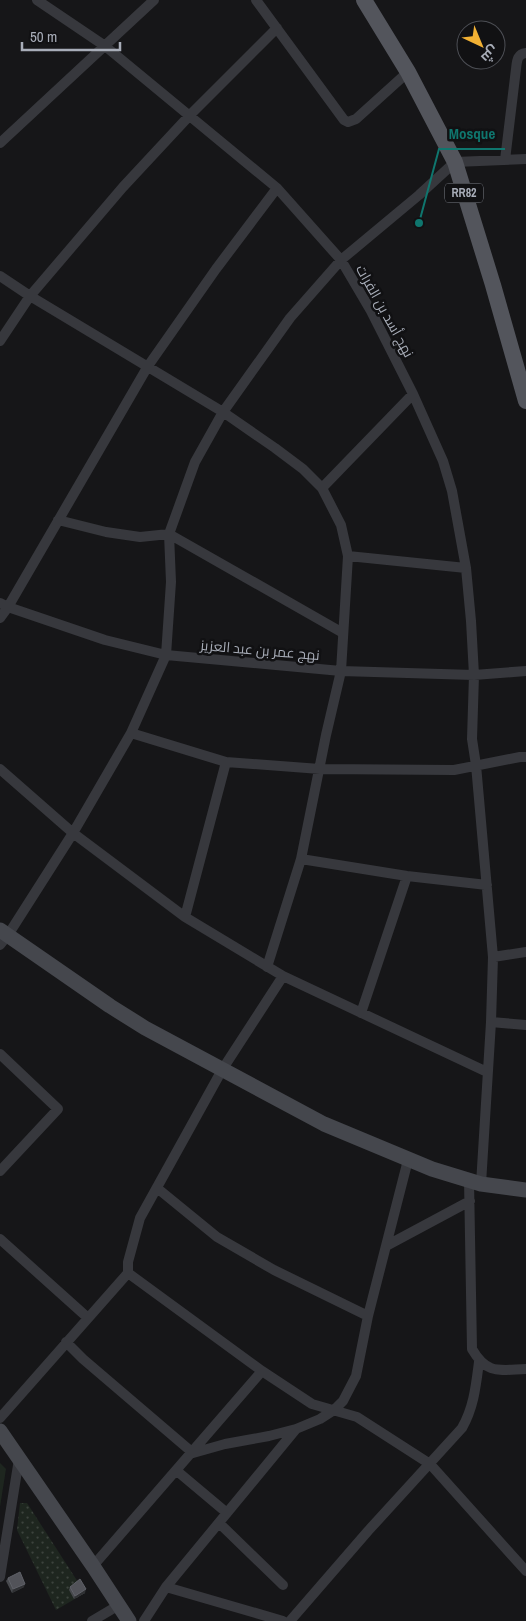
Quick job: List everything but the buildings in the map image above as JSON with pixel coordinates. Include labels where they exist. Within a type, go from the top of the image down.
[{"type":"main road","name":"RR82","points":[[364,0],[408,72],[455,162],[493,285],[526,402]]},
{"type":"street","name":"نهج أسد بن الفرات","points":[[37,0],[105,46],[277,188],[341,260],[371,311],[413,394],[443,461],[452,491],[466,568],[474,675],[472,739],[493,957],[487,1072],[475,1182],[470,1201],[472,1349],[479,1362]]},
{"type":"street","points":[[0,142],[154,0]]},
{"type":"street","points":[[256,0],[344,120],[348,122],[356,119],[408,72]]},
{"type":"street","points":[[0,341],[30,296],[123,187],[190,115],[277,28]]},
{"type":"street","points":[[505,160],[518,57],[526,53]]},
{"type":"street","points":[[526,159],[455,162],[419,195],[341,260],[290,318],[223,412],[195,462],[169,534],[171,582],[166,656],[130,733],[73,833],[3,937],[110,1006],[180,1048],[324,1124],[432,1169],[475,1182],[526,1190]]},
{"type":"street","points":[[0,618],[4,605],[58,520],[148,366],[216,269],[277,188]]},
{"type":"street","points":[[0,276],[223,412],[303,470],[322,488],[341,524],[348,556],[341,670],[301,859],[267,966]]},
{"type":"street","points":[[322,488],[413,394]]},
{"type":"street","points":[[58,520],[106,532],[140,537],[169,534],[343,633]]},
{"type":"street","points":[[348,556],[466,568]]},
{"type":"street","name":"نهج عمر بن عبد العزيز","points":[[4,605],[105,640],[166,656],[341,670],[474,675],[526,671]]},
{"type":"street","points":[[130,733],[226,762],[320,770],[454,770],[526,757]]},
{"type":"street","points":[[185,917],[226,762]]},
{"type":"street","points":[[0,769],[73,833],[185,917],[283,976],[487,1072]]},
{"type":"street","points":[[301,859],[407,876],[487,885]]},
{"type":"street","points":[[361,1013],[407,876]]},
{"type":"street","points":[[493,957],[526,952]]},
{"type":"street","points":[[0,1418],[128,1273],[128,1262],[140,1218],[222,1070],[283,976]]},
{"type":"street","points":[[491,1022],[526,1025]]},
{"type":"street","points":[[0,1054],[58,1109],[0,1170]]},
{"type":"street","points":[[192,1453],[296,1429],[320,1419],[334,1410],[343,1401],[356,1376],[368,1316],[408,1160]]},
{"type":"street","points":[[157,1188],[217,1237],[274,1270],[368,1316]]},
{"type":"street","points":[[386,1246],[470,1201]]},
{"type":"street","points":[[0,1239],[88,1318]]},
{"type":"street","points":[[128,1273],[262,1371],[312,1404],[357,1418],[430,1464],[525,1570]]},
{"type":"street","points":[[66,1342],[83,1359],[192,1453]]},
{"type":"street","points":[[290,1621],[462,1428],[469,1416],[474,1400],[479,1362],[491,1370],[526,1369]]},
{"type":"street","points":[[93,1566],[262,1371]]},
{"type":"street","points":[[144,1621],[166,1588],[296,1429]]},
{"type":"street","points":[[0,1431],[129,1621]]},
{"type":"street","points":[[0,1577],[19,1459]]},
{"type":"street","points":[[177,1471],[227,1513]]},
{"type":"street","points":[[219,1523],[283,1585]]},
{"type":"street","points":[[166,1588],[283,1621]]},
{"type":"street","points":[[92,1621],[119,1605]]},
{"type":"shaded area","points":[[0,1463],[6,1469],[0,1507]]},
{"type":"shaded area","points":[[20,1503],[27,1503],[85,1593],[56,1610],[17,1530]]},
{"type":"place","name":"Mosque","points":[[419,223]]}]
